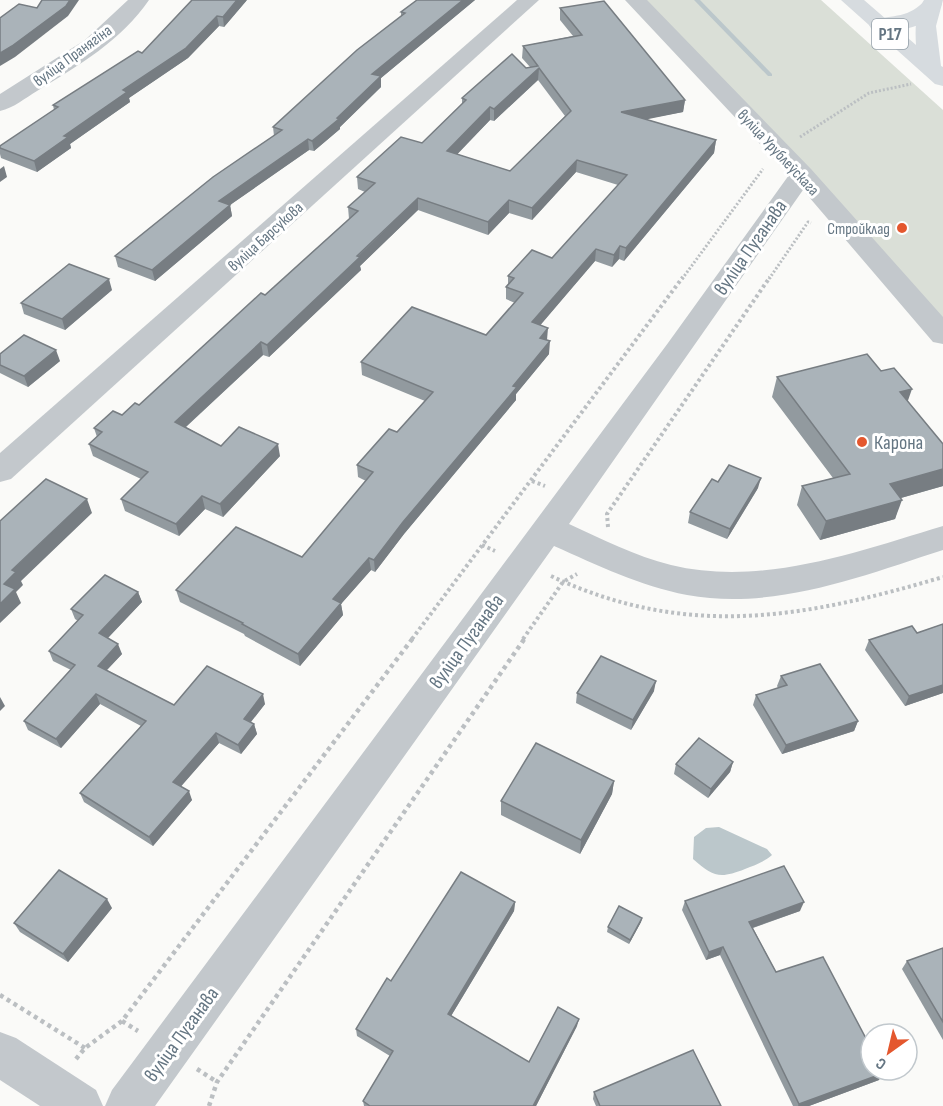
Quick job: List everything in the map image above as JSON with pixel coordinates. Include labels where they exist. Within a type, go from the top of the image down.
[{"type":"main road","name":"Р17","points":[[851,0],[930,77]]},
{"type":"main road","points":[[880,26],[891,11],[906,0]]},
{"type":"main road","points":[[880,26],[916,20],[933,2]]},
{"type":"main road","points":[[930,77],[925,26],[933,2]]},
{"type":"street","name":"вуліца Пранягіна","points":[[0,104],[88,46],[122,18],[139,0]]},
{"type":"street","name":"вуліца Барсукова","points":[[0,471],[529,0]]},
{"type":"street","name":"вуліца Урублеўскага","points":[[635,0],[790,163],[943,334]]},
{"type":"street","name":"вуліца Пуганава","points":[[128,1106],[548,529],[790,163]]},
{"type":"street","points":[[548,529],[665,576],[729,586],[787,580],[818,574],[943,538]]},
{"type":"street","points":[[0,1054],[67,1097]]},
{"type":"path","points":[[67,1097],[85,1048],[122,1021],[539,471],[769,161],[790,163],[869,93],[930,77]]},
{"type":"path","points":[[209,1106],[217,1082],[563,582],[587,567],[598,551],[608,534],[607,514],[808,222],[822,224],[842,221]]},
{"type":"path","points":[[0,995],[85,1048]]},
{"type":"shaded area","points":[[644,0],[821,0],[943,110],[943,320]]},
{"type":"shaded area","points":[[719,827],[767,849],[772,855],[766,860],[729,874],[717,874],[706,870],[693,859],[694,837],[706,828]]},
{"type":"building","points":[[42,0],[70,0],[66,6],[0,53],[0,18],[19,4],[37,8]]},
{"type":"building","points":[[192,0],[237,0],[223,17],[217,16],[186,48],[123,90],[127,92],[64,136],[68,137],[34,161],[0,148],[58,107],[53,105],[138,51],[142,53]]},
{"type":"building","points":[[417,0],[463,0],[372,74],[381,76],[337,118],[339,119],[312,141],[308,139],[219,201],[230,205],[152,270],[115,256],[213,177],[282,130],[273,127],[357,50],[405,13],[401,12]]},
{"type":"building","points":[[604,1],[685,100],[621,112],[716,140],[626,248],[620,246],[614,255],[596,249],[532,322],[548,328],[540,338],[550,341],[513,386],[517,387],[403,522],[374,560],[369,558],[333,599],[341,603],[298,654],[243,623],[176,590],[236,527],[302,557],[373,472],[357,465],[389,429],[397,432],[433,392],[361,362],[412,307],[486,335],[523,293],[506,287],[514,278],[508,276],[532,250],[552,258],[627,175],[577,160],[532,208],[509,200],[488,222],[418,198],[357,256],[360,257],[267,345],[261,342],[175,422],[221,446],[239,427],[278,444],[220,504],[202,496],[176,524],[121,499],[148,472],[89,444],[102,432],[94,428],[113,411],[122,415],[135,403],[139,405],[261,293],[265,295],[358,211],[348,207],[375,183],[357,177],[401,137],[422,143],[466,100],[462,98],[512,54],[526,68],[538,66],[523,46],[582,35],[560,8]],"holes":[[[539,68],[571,111],[510,171],[447,151],[490,107],[494,109]]]},
{"type":"building","points":[[69,264],[109,279],[62,319],[21,303]]},
{"type":"building","points":[[24,335],[56,350],[24,376],[0,365],[0,354]]},
{"type":"building","name":"Карона","points":[[867,354],[881,371],[894,368],[912,389],[900,392],[943,444],[943,469],[890,484],[902,500],[826,521],[802,486],[850,474],[777,377]]},
{"type":"building","points":[[729,465],[761,478],[730,529],[690,512],[712,479],[718,482]]},
{"type":"building","points":[[46,479],[87,499],[12,570],[16,572],[4,584],[15,589],[0,604],[0,521]]},
{"type":"building","points":[[105,575],[138,592],[99,633],[118,644],[98,666],[174,705],[207,666],[263,694],[244,719],[254,724],[238,745],[216,733],[173,782],[189,791],[149,837],[80,793],[146,721],[96,694],[56,739],[24,721],[75,665],[49,651],[83,615],[71,609]]},
{"type":"building","points":[[943,624],[943,685],[909,696],[869,640],[912,626],[917,633]]},
{"type":"building","points":[[601,656],[656,681],[633,720],[577,693]]},
{"type":"building","points":[[820,664],[858,721],[786,745],[756,695],[787,685],[781,676]]},
{"type":"building","points":[[699,738],[733,762],[711,789],[676,764]]},
{"type":"building","points":[[536,743],[614,781],[581,840],[501,801]]},
{"type":"building","points":[[784,866],[804,902],[749,922],[776,972],[823,957],[859,1025],[859,1082],[799,1104],[723,947],[709,952],[685,901]]},
{"type":"building","points":[[59,870],[107,899],[63,954],[14,923]]},
{"type":"building","points":[[461,872],[515,902],[448,1014],[529,1062],[558,1007],[579,1019],[533,1106],[370,1106],[363,1101],[393,1051],[356,1029],[387,978],[391,981]]},
{"type":"building","points":[[619,906],[642,918],[630,940],[608,927]]},
{"type":"building","points":[[943,948],[943,1022],[907,961]]},
{"type":"building","points":[[693,1050],[721,1106],[600,1106],[594,1092]]},
{"type":"waterway","points":[[697,0],[770,75]]},
{"type":"place","name":"Стройклад","points":[[902,228]]},
{"type":"place","name":"Карона","points":[[862,442]]}]
